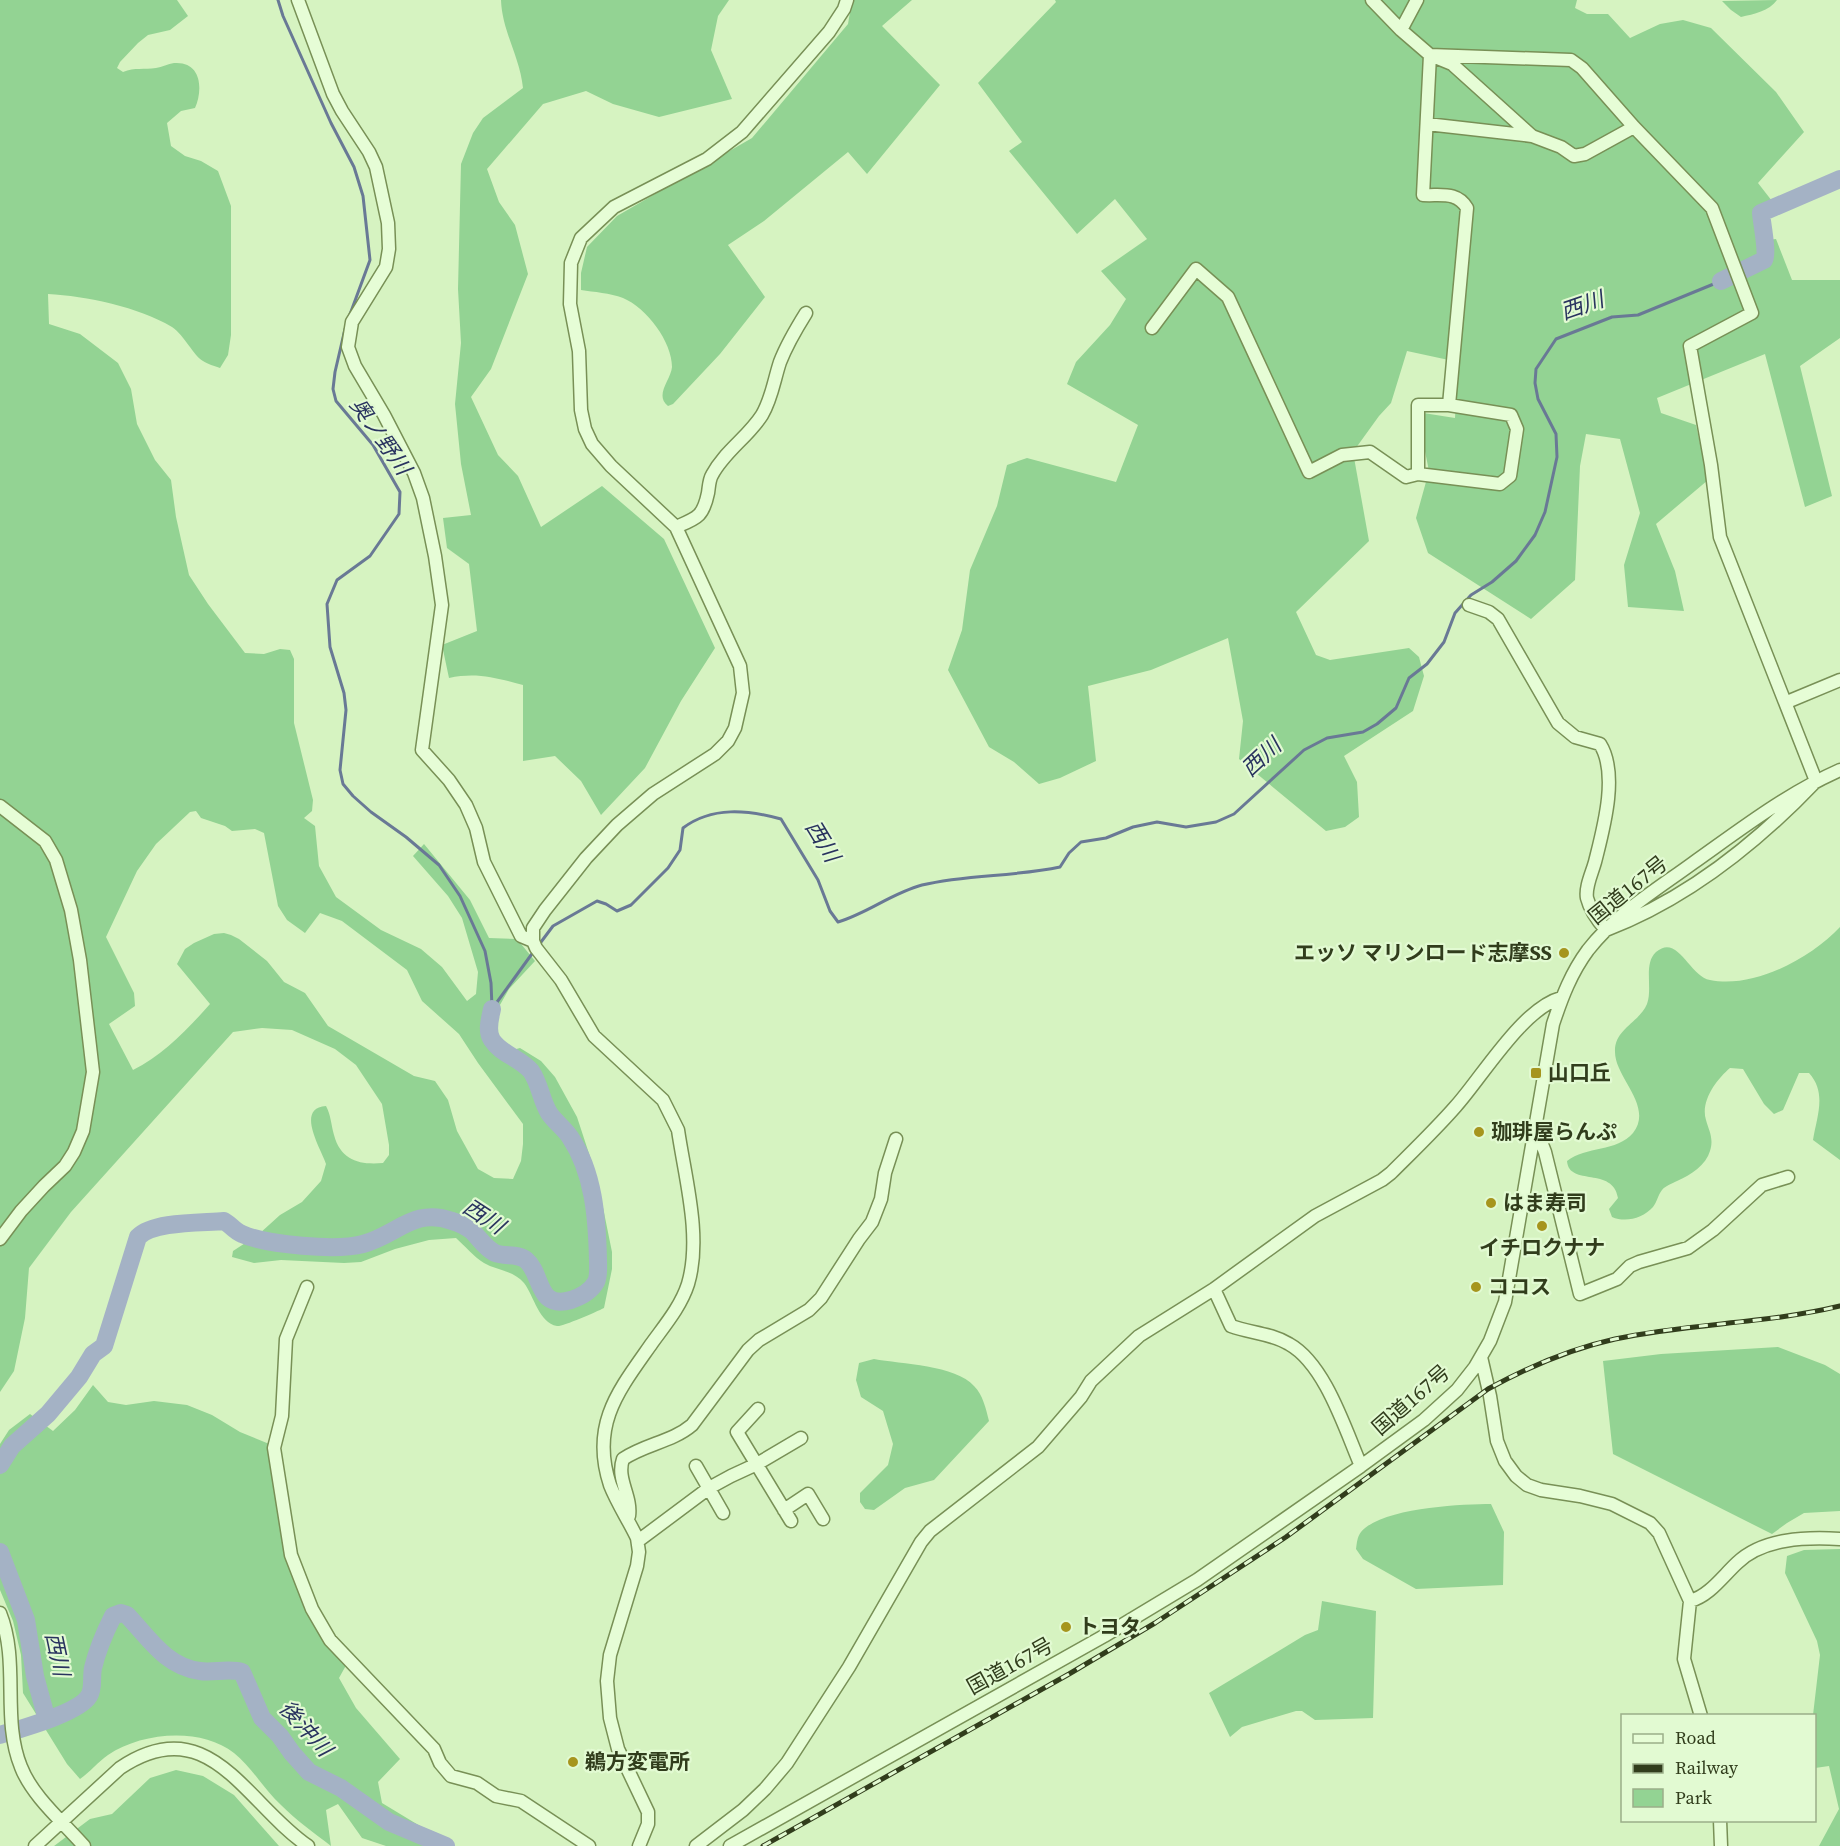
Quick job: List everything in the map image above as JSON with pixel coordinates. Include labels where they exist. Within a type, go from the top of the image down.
[{"type":"street","points":[[298,0],[333,94],[376,167],[387,215],[388,260],[352,322],[348,346],[355,366],[414,473],[423,498],[435,556],[442,605],[422,750],[449,780],[466,805],[476,828],[489,873],[521,936],[533,941]]},
{"type":"street","points":[[639,1846],[648,1824],[648,1812],[618,1749],[610,1718],[607,1681],[610,1655],[637,1566],[639,1552],[638,1542],[611,1486],[603,1446],[614,1399],[676,1308],[687,1287],[691,1270],[693,1226],[678,1130],[663,1100],[594,1036],[561,980],[536,948],[533,941],[533,928],[586,858],[617,825],[653,794],[715,754],[728,741],[735,728],[743,693],[740,666],[676,527],[611,466],[592,444],[585,429],[581,410],[579,351],[569,290],[571,263],[581,238],[614,207],[707,159],[742,132],[829,32],[847,0]]},
{"type":"street","points":[[1372,0],[1401,30],[1430,55],[1452,64],[1532,136]]},
{"type":"street","points":[[1401,30],[1417,0]]},
{"type":"street","points":[[1430,55],[1423,195],[1456,196],[1463,200],[1467,208],[1449,405]]},
{"type":"street","points":[[1430,55],[1571,60],[1582,68],[1634,127],[1712,208],[1752,313],[1690,345],[1712,465],[1720,537],[1816,781],[1790,808],[1702,879],[1661,906],[1606,930],[1598,921],[1587,897],[1602,832],[1609,786],[1604,750],[1600,744],[1575,736],[1558,723],[1498,619],[1489,612],[1469,606]]},
{"type":"street","points":[[1427,124],[1532,136],[1561,147],[1575,156],[1585,154],[1634,127]]},
{"type":"street","points":[[1152,328],[1197,269],[1228,297],[1309,472],[1342,455],[1370,452],[1406,477],[1418,474],[1500,484],[1510,476],[1517,429],[1511,415],[1449,405],[1418,405],[1418,474]]},
{"type":"street","points":[[676,527],[696,518],[705,509],[710,477],[763,413],[790,338],[806,313]]},
{"type":"street","points":[[1786,702],[1840,680]]},
{"type":"street","name":"国道167号","points":[[730,1846],[1104,1636],[1197,1580],[1361,1466],[1457,1390],[1481,1357],[1496,1328],[1506,1296],[1553,1024],[1561,998],[1573,972],[1606,930],[1626,911],[1781,800],[1840,770]]},
{"type":"street","points":[[0,806],[45,841],[56,860],[71,910],[80,960],[93,1072],[83,1131],[74,1152],[65,1166],[21,1211],[0,1239]]},
{"type":"street","points":[[696,1846],[765,1789],[787,1763],[849,1667],[921,1542],[930,1531],[1038,1447],[1081,1397],[1091,1381],[1139,1336],[1214,1289],[1315,1216],[1377,1184],[1391,1173],[1457,1105],[1516,1032],[1550,1001],[1561,998]]},
{"type":"street","points":[[1535,1128],[1545,1152],[1580,1294],[1617,1279],[1630,1266],[1639,1262],[1688,1248],[1713,1230],[1762,1185],[1788,1177]]},
{"type":"street","points":[[628,1520],[630,1509],[620,1473],[623,1459],[631,1453],[683,1433],[693,1425],[748,1350],[759,1340],[809,1310],[821,1298],[872,1222],[881,1199],[885,1173],[896,1139]]},
{"type":"street","points":[[307,1287],[286,1339],[282,1416],[274,1448],[291,1555],[312,1609],[330,1640],[434,1749],[440,1763],[452,1776],[477,1783],[496,1796],[521,1801],[589,1846]]},
{"type":"street","points":[[1214,1289],[1232,1326],[1269,1335],[1289,1344],[1307,1357],[1323,1381],[1361,1466]]},
{"type":"street","points":[[1481,1357],[1497,1441],[1505,1461],[1516,1476],[1527,1485],[1541,1490],[1612,1504],[1652,1525],[1659,1533],[1690,1601],[1684,1659],[1700,1714]]},
{"type":"street","points":[[758,1408],[737,1432],[788,1515],[808,1494],[823,1520]]},
{"type":"street","points":[[638,1542],[709,1488],[757,1464],[801,1438]]},
{"type":"street","points":[[696,1466],[723,1513]]},
{"type":"street","points":[[1690,1601],[1703,1596],[1738,1562],[1761,1549],[1788,1540],[1840,1539]]},
{"type":"street","points":[[0,1613],[7,1632],[10,1652],[14,1745],[25,1776],[38,1795],[84,1846]]},
{"type":"street","points":[[35,1846],[120,1768],[136,1757],[151,1751],[180,1748],[213,1760],[231,1773],[308,1846]]},
{"type":"street","points":[[1720,1822],[1720,1846]]},
{"type":"green space","points":[[0,0],[177,0],[188,16],[170,30],[148,35],[120,62],[117,68],[123,72],[174,63],[183,64],[190,67],[198,78],[199,93],[195,108],[181,111],[167,123],[171,146],[185,156],[201,161],[218,171],[231,206],[231,335],[228,355],[220,368],[209,364],[199,358],[177,331],[159,320],[128,308],[79,297],[48,294],[49,324],[80,334],[118,363],[131,389],[137,424],[155,460],[171,480],[176,517],[189,575],[208,604],[245,653],[264,654],[280,649],[290,650],[294,659],[294,723],[313,800],[312,811],[304,818],[315,826],[319,866],[336,897],[381,930],[421,949],[442,967],[467,1001],[476,994],[478,972],[462,918],[448,896],[413,856],[424,844],[470,900],[489,938],[517,939],[535,961],[509,989],[492,1019],[497,1030],[495,1039],[509,1051],[520,1048],[541,1061],[555,1077],[577,1117],[597,1178],[612,1252],[612,1269],[604,1308],[557,1326],[541,1315],[528,1288],[520,1279],[484,1263],[456,1238],[429,1240],[395,1249],[361,1262],[281,1260],[254,1263],[232,1257],[233,1251],[259,1234],[280,1215],[302,1202],[321,1181],[326,1164],[312,1130],[311,1121],[312,1114],[317,1108],[326,1106],[337,1144],[347,1156],[359,1162],[383,1163],[389,1155],[382,1104],[356,1065],[335,1049],[292,1030],[262,1028],[233,1032],[71,1212],[29,1268],[25,1318],[14,1371],[0,1392]],"holes":[[[196,811],[201,818],[225,826],[232,831],[255,829],[264,833],[278,906],[287,920],[305,933],[320,913],[342,921],[407,970],[422,1001],[459,1034],[523,1124],[521,1161],[513,1179],[494,1178],[478,1169],[457,1131],[448,1100],[435,1081],[414,1076],[328,1026],[305,993],[284,982],[267,961],[231,935],[214,934],[185,949],[177,964],[210,1004],[165,1049],[133,1070],[109,1024],[135,1006],[134,993],[106,937],[137,871],[156,844],[190,812]]]},
{"type":"green space","points":[[501,0],[729,0],[718,16],[711,50],[732,99],[659,117],[613,104],[586,91],[543,104],[487,169],[499,202],[515,225],[528,274],[491,369],[471,397],[498,455],[518,476],[541,527],[602,486],[664,539],[715,648],[681,701],[645,768],[601,815],[581,781],[555,756],[523,761],[523,685],[478,676],[449,678],[442,645],[477,631],[469,564],[447,548],[443,518],[471,515],[461,464],[455,404],[461,343],[458,289],[461,164],[473,133],[483,118],[523,88],[504,22]]},
{"type":"green space","points":[[852,0],[912,0],[882,26],[940,85],[867,174],[848,152],[764,221],[728,245],[765,297],[720,354],[673,404],[668,406],[664,402],[663,392],[672,367],[668,347],[663,337],[641,309],[632,303],[613,295],[581,290],[581,273],[587,247],[617,216],[752,138],[848,24]]},
{"type":"green space","points":[[1055,0],[1577,0],[1575,8],[1587,14],[1608,14],[1630,38],[1660,24],[1683,20],[1711,28],[1776,92],[1804,132],[1758,183],[1779,210],[1765,216],[1767,240],[1776,239],[1792,280],[1840,280],[1840,338],[1800,366],[1832,496],[1805,507],[1765,354],[1657,398],[1661,413],[1696,425],[1708,480],[1656,524],[1675,571],[1684,611],[1628,607],[1624,565],[1640,513],[1620,439],[1586,434],[1580,466],[1575,580],[1531,619],[1428,553],[1416,518],[1429,471],[1417,412],[1455,418],[1458,362],[1407,351],[1391,403],[1353,452],[1369,541],[1296,612],[1316,655],[1330,660],[1409,648],[1419,657],[1424,676],[1413,711],[1344,756],[1357,782],[1359,817],[1345,827],[1326,831],[1239,759],[1243,721],[1228,638],[1151,670],[1088,686],[1096,761],[1060,778],[1039,784],[1014,762],[989,747],[948,670],[962,630],[970,570],[997,506],[1007,465],[1027,458],[1116,482],[1138,425],[1067,384],[1076,362],[1110,325],[1126,299],[1101,271],[1147,239],[1115,199],[1077,234],[1009,151],[1022,142],[978,83],[1056,2]]},
{"type":"green space","points":[[1777,0],[1766,9],[1741,17],[1722,1]]},
{"type":"green space","points":[[1840,927],[1840,1160],[1813,1140],[1819,1097],[1815,1081],[1809,1073],[1799,1073],[1783,1110],[1774,1114],[1764,1104],[1743,1069],[1730,1068],[1715,1084],[1705,1105],[1711,1142],[1705,1161],[1693,1173],[1663,1189],[1653,1207],[1644,1214],[1623,1220],[1612,1217],[1609,1209],[1618,1198],[1614,1188],[1608,1182],[1575,1173],[1570,1169],[1567,1161],[1583,1153],[1619,1143],[1633,1133],[1638,1123],[1637,1102],[1621,1072],[1615,1052],[1618,1037],[1647,1004],[1652,957],[1664,948],[1671,948],[1677,951],[1703,977],[1727,982],[1745,980],[1781,969],[1798,960],[1828,939]]},
{"type":"green space","points":[[1778,1347],[1825,1365],[1840,1374],[1840,1511],[1804,1513],[1772,1534],[1613,1454],[1603,1361],[1661,1354]]},
{"type":"green space","points":[[874,1359],[942,1370],[966,1379],[980,1394],[989,1421],[934,1480],[905,1488],[874,1510],[865,1509],[860,1502],[860,1493],[888,1465],[893,1444],[883,1411],[861,1397],[856,1380],[859,1363]]},
{"type":"green space","points":[[93,1385],[108,1402],[126,1405],[154,1401],[187,1405],[212,1415],[240,1432],[279,1448],[294,1550],[321,1620],[349,1660],[339,1678],[356,1708],[400,1759],[378,1782],[382,1803],[420,1826],[439,1834],[452,1846],[386,1846],[362,1838],[338,1804],[326,1810],[331,1846],[287,1811],[234,1753],[205,1739],[171,1736],[137,1741],[108,1755],[80,1779],[67,1764],[23,1693],[21,1655],[13,1621],[0,1590],[0,1444],[9,1430],[30,1414],[53,1431],[75,1410]]},
{"type":"green space","points":[[1491,1504],[1504,1532],[1503,1585],[1416,1589],[1363,1559],[1356,1549],[1361,1532],[1371,1524],[1386,1518],[1422,1509]]},
{"type":"green space","points":[[1840,1549],[1840,1846],[1819,1846],[1839,1809],[1829,1766],[1816,1768],[1816,1714],[1813,1714],[1820,1655],[1817,1641],[1785,1573],[1787,1556],[1804,1550]]},
{"type":"green space","points":[[1322,1601],[1376,1611],[1373,1718],[1315,1720],[1302,1711],[1296,1711],[1242,1727],[1230,1737],[1209,1693],[1305,1635],[1318,1630]]},
{"type":"green space","points":[[176,1770],[203,1776],[234,1795],[279,1846],[54,1846],[90,1819],[112,1814],[150,1778]]},
{"type":"waterway","name":"奥ノ野川","points":[[278,0],[331,123],[354,167],[363,196],[370,260],[349,317]]},
{"type":"waterway","name":"西川","points":[[1721,281],[1764,260],[1765,245],[1761,213],[1840,179]]},
{"type":"waterway","name":"西川","points":[[538,946],[553,926],[597,901],[617,911],[631,905],[668,868],[680,850],[683,828],[694,821],[718,813],[743,812],[781,819],[818,880],[830,911],[838,922],[922,885],[1060,867],[1069,853],[1081,842],[1106,838],[1133,827],[1157,822],[1186,827],[1216,822],[1234,814],[1304,750],[1327,738],[1363,732],[1396,708],[1409,678],[1427,664],[1444,642],[1455,613],[1471,595],[1492,582],[1516,561],[1535,535],[1545,512],[1557,457],[1556,434],[1538,399],[1535,383],[1536,369],[1556,339],[1612,317],[1638,315],[1721,281]]},
{"type":"waterway","name":"奥ノ野川","points":[[345,329],[335,372],[333,389],[336,401],[373,445],[400,492],[399,514],[370,556],[337,580],[327,604],[330,647],[344,693],[346,710],[340,770],[343,784],[371,812],[439,865],[460,896],[485,951],[491,983],[492,1007]]},
{"type":"waterway","name":"西川","points":[[492,1009],[534,951]]},
{"type":"waterway","name":"西川","points":[[0,1465],[12,1446],[48,1414],[79,1377],[93,1354],[104,1346],[138,1237],[155,1228],[166,1225],[224,1221],[239,1233],[253,1238],[284,1244],[337,1247],[375,1240],[416,1220],[427,1217],[439,1218],[468,1228],[495,1253],[526,1260],[542,1289],[552,1300],[560,1302],[571,1300],[591,1288],[598,1277],[597,1244],[593,1196],[584,1166],[570,1137],[549,1113],[531,1071],[500,1049],[492,1040],[489,1029],[492,1009]]},
{"type":"waterway","name":"西川","points":[[0,1552],[26,1620],[35,1676],[47,1720]]},
{"type":"waterway","name":"後沖川","points":[[0,1735],[62,1714],[89,1696],[93,1668],[104,1635],[113,1616],[121,1613],[127,1615],[159,1650],[177,1664],[200,1671],[242,1672],[262,1718],[309,1772],[341,1788],[389,1822],[446,1846]]},
{"type":"railway","points":[[763,1846],[1069,1674],[1155,1623],[1286,1537],[1488,1389],[1503,1381],[1566,1353],[1615,1339],[1812,1312],[1840,1306]]},
{"type":"place","name":"エッソ マリンロード志摩SS","points":[[1564,953]]},
{"type":"place","name":"山口丘","points":[[1536,1073]]},
{"type":"place","name":"珈琲屋らんぷ","points":[[1479,1132]]},
{"type":"place","name":"はま寿司","points":[[1491,1203]]},
{"type":"place","name":"イチロクナナ","points":[[1542,1226]]},
{"type":"place","name":"ココス","points":[[1476,1287]]},
{"type":"place","name":"トヨタ","points":[[1066,1627]]},
{"type":"place","name":"鵜方変電所","points":[[573,1762]]}]
